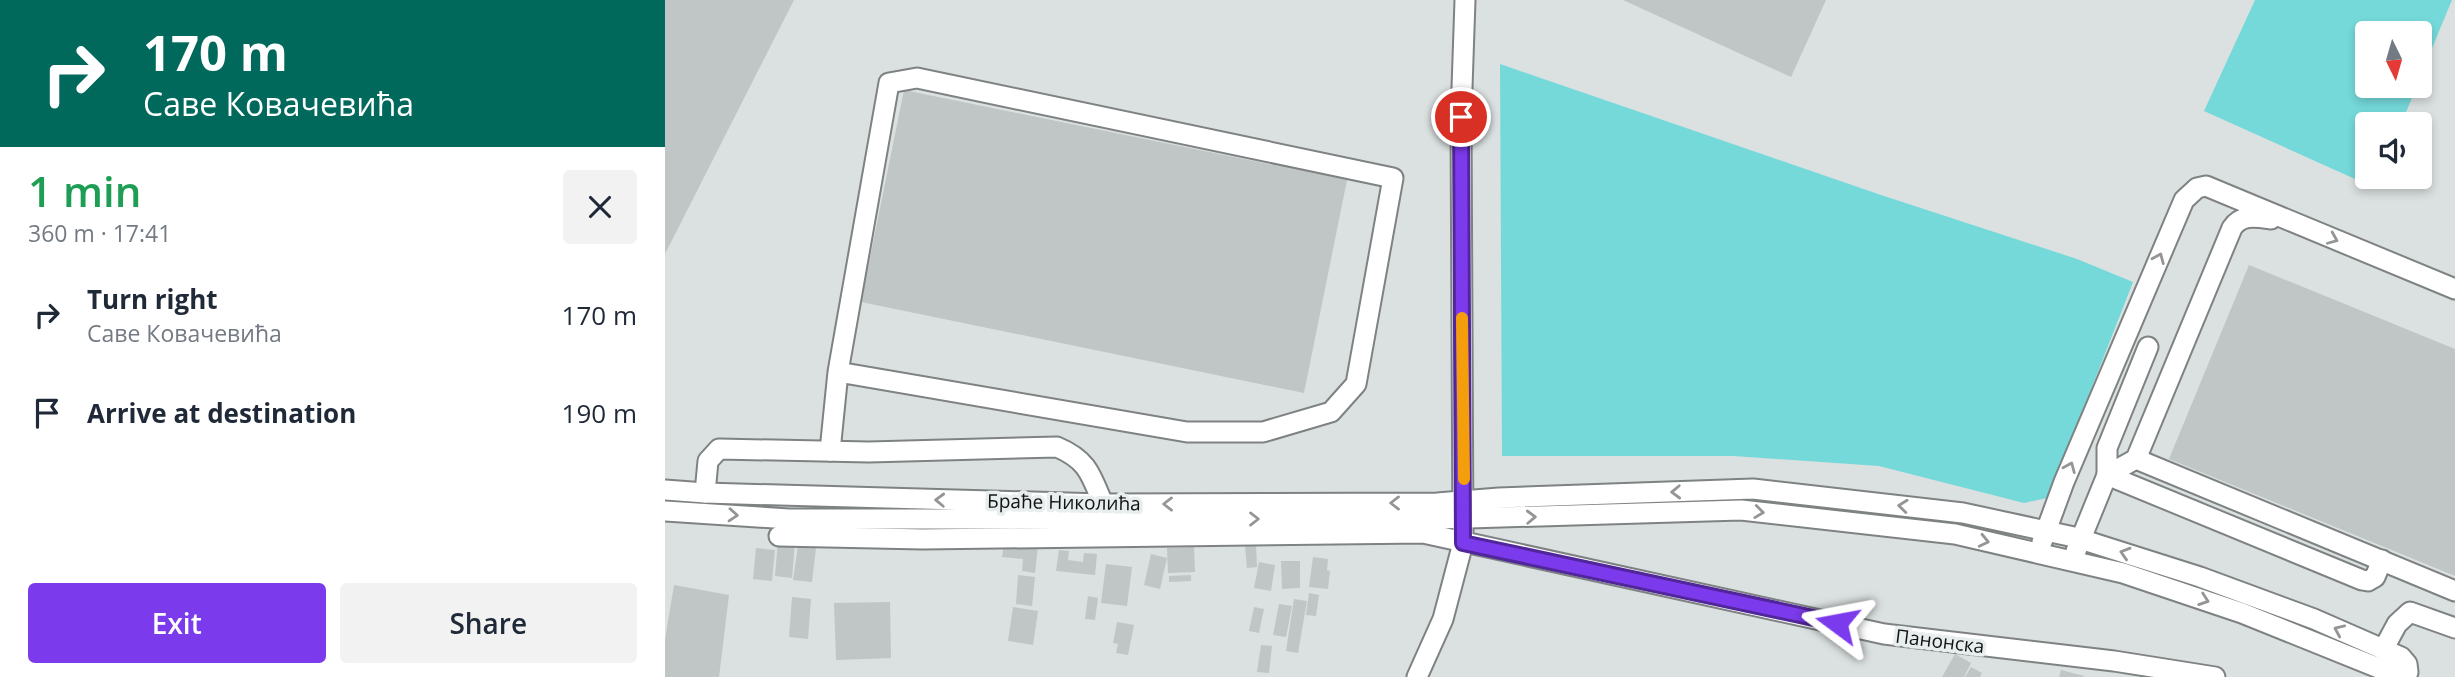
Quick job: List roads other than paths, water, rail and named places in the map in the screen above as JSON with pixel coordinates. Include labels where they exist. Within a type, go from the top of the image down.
[{"type":"street","points":[[1417,677],[1443,619],[1463,543],[1461,117],[1465,0]]},
{"type":"street","points":[[830,451],[838,372],[889,83],[917,78],[1393,178],[1356,384],[1331,412],[1263,432],[1187,432],[838,372]]},
{"type":"street","points":[[2038,554],[2069,469],[2189,193],[2206,186],[2455,289]]},
{"type":"street","points":[[2107,475],[2136,459],[2235,223],[2250,217],[2294,223]]},
{"type":"street","points":[[2071,561],[2107,475],[2107,448],[2148,347]]},
{"type":"street","points":[[705,493],[708,461],[719,449],[830,451],[1057,447],[1076,455],[1090,474],[1103,504]]},
{"type":"street","points":[[2136,459],[2455,591]]},
{"type":"street","points":[[2107,475],[2362,580],[2368,581],[2375,577],[2382,560]]},
{"type":"street","points":[[1753,489],[1963,513],[2081,539],[2200,577],[2314,619],[2401,657],[2407,664],[2408,672],[2402,676],[2391,673],[2242,613],[2123,573],[1955,534],[1741,510],[1463,510],[1753,489]]},
{"type":"street","name":"Браће Николића","points":[[665,490],[1103,504],[1437,503],[1463,510]]},
{"type":"street","name":"Браће Николића","points":[[665,510],[789,519],[1463,510]]},
{"type":"street","name":"Панонска","points":[[779,536],[937,539],[1423,533],[1884,634],[2215,677]]},
{"type":"street","points":[[2383,649],[2397,624],[2410,612],[2455,628]]}]
